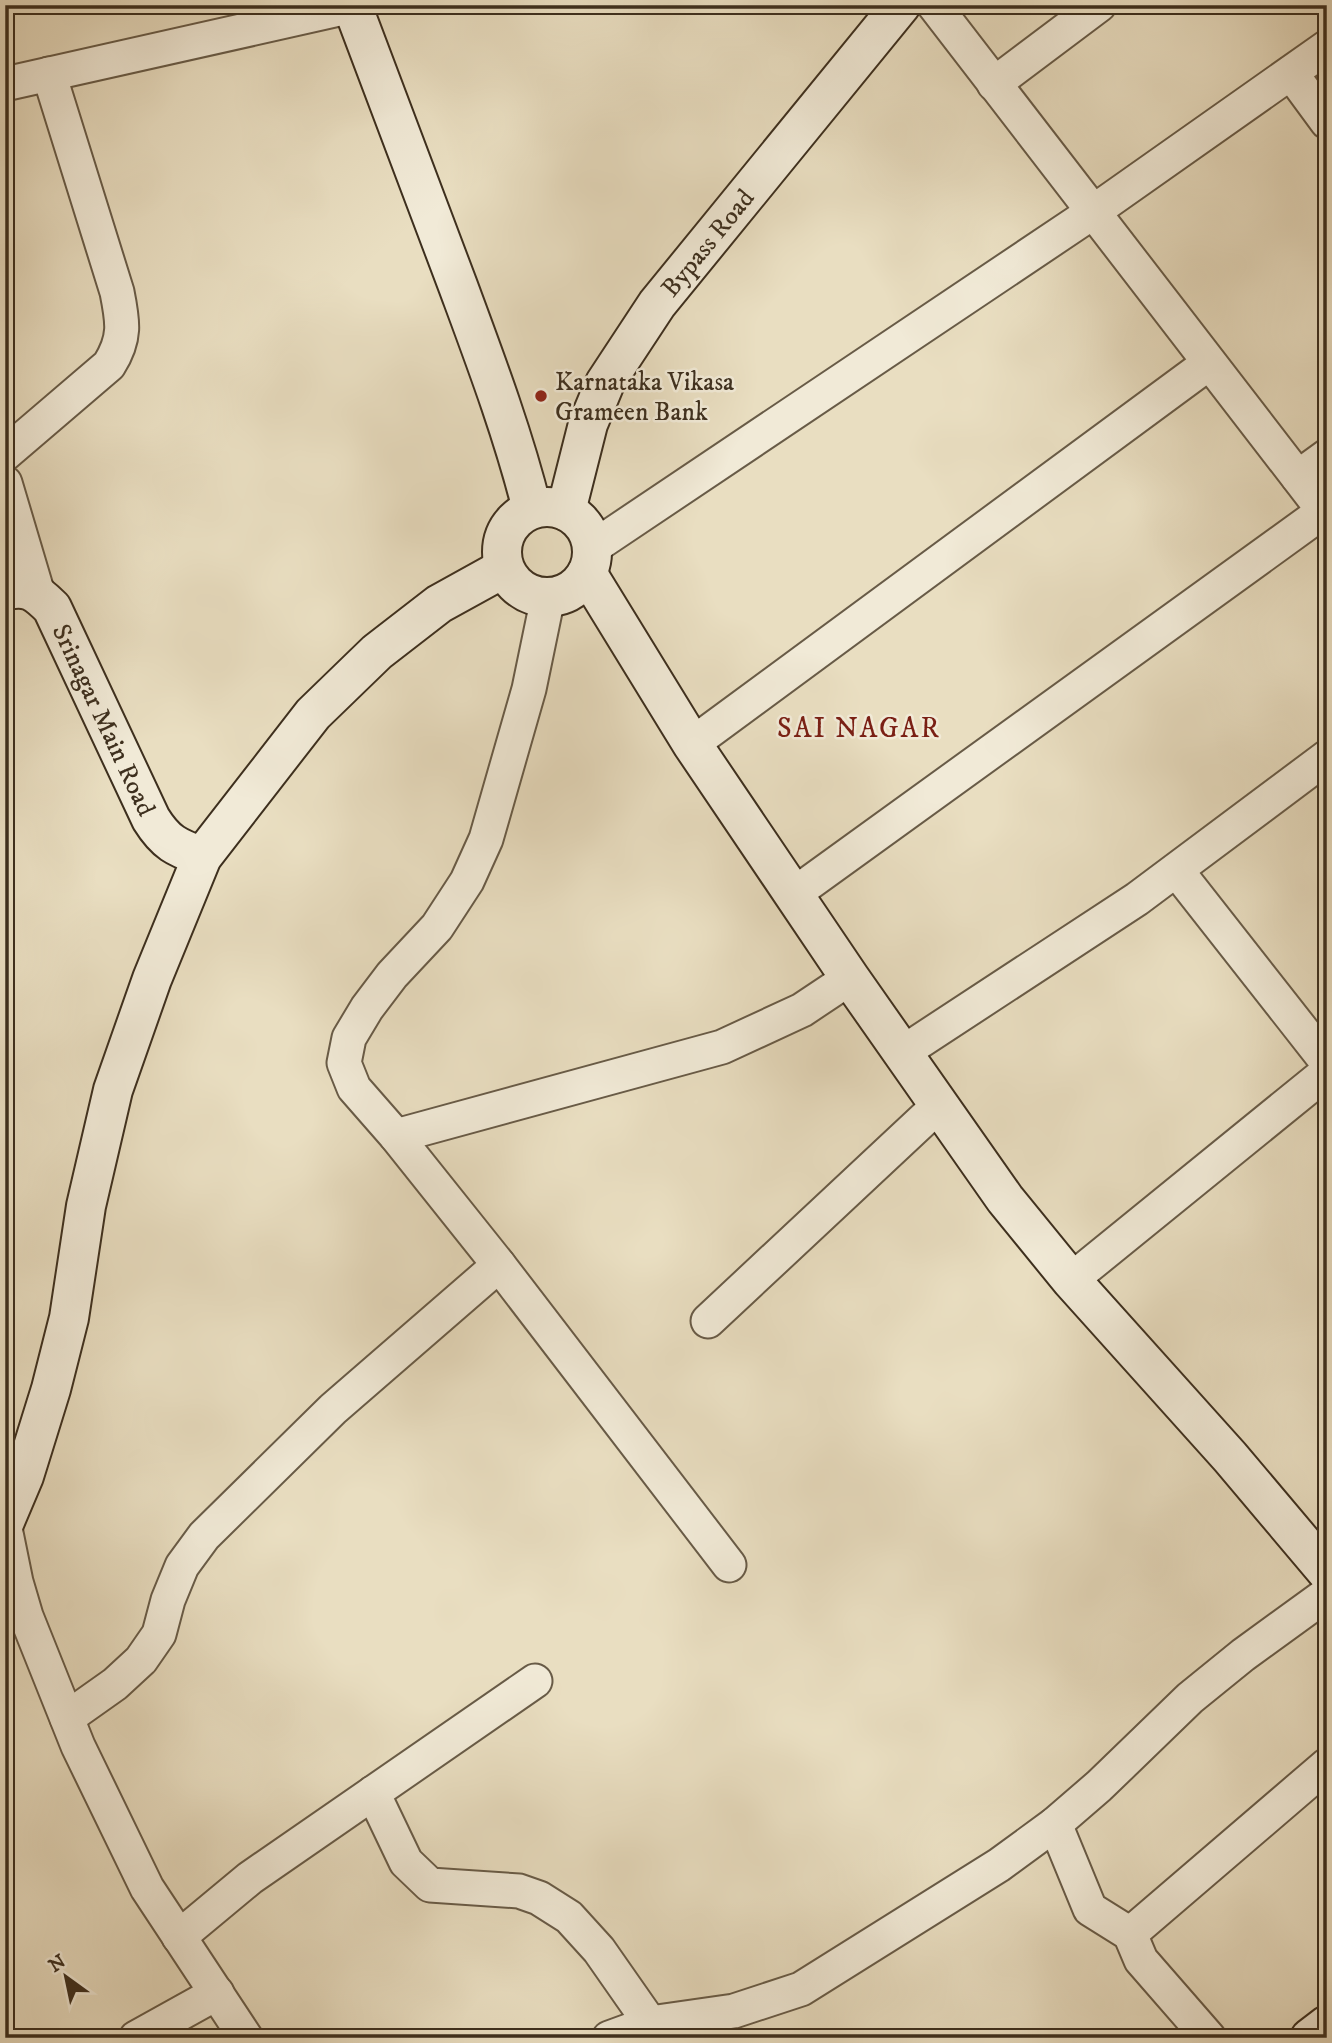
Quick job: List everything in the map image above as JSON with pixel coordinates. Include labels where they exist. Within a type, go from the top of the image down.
[{"type":"street","name":"Bypass Road","points":[[549,510],[605,383],[657,304],[901,5]]},
{"type":"street","points":[[794,894],[1325,513],[933,5]]},
{"type":"street","points":[[994,84],[1099,5]]},
{"type":"street","points":[[5,84],[354,6],[518,454],[549,510]]},
{"type":"street","points":[[609,2038],[650,2023],[734,2011],[801,1989],[999,1865],[1055,1824],[1099,1786],[1190,1698],[1243,1655],[1325,1572],[1230,1457],[1071,1280],[1005,1199],[938,1106],[692,744],[589,560],[587,533],[579,520],[549,510],[518,517],[508,528],[502,543],[504,568],[512,581],[524,592],[548,597],[563,594],[577,586],[589,560],[1327,47]]},
{"type":"street","points":[[1291,73],[1327,122]]},
{"type":"street","points":[[5,454],[109,365],[119,349],[123,323],[117,292],[49,74]]},
{"type":"street","points":[[692,744],[1209,363]]},
{"type":"street","points":[[1298,477],[1327,456]]},
{"type":"street","points":[[5,483],[21,592]]},
{"type":"street","points":[[5,1521],[23,1476],[51,1389],[69,1318],[86,1206],[113,1090],[152,979],[202,857],[313,714],[377,652],[439,604],[504,568]]},
{"type":"street","name":"Srinagar Main Road","points":[[21,592],[52,608],[160,834],[172,845],[202,857]]},
{"type":"street","points":[[548,597],[526,700],[486,839],[467,881],[437,927],[375,997],[349,1038],[344,1063],[354,1088],[499,1265],[729,1565]]},
{"type":"street","points":[[902,1053],[1177,871],[1327,757]]},
{"type":"street","points":[[1177,871],[1327,1062]]},
{"type":"street","points":[[396,1136],[722,1047],[802,1010],[850,978]]},
{"type":"street","points":[[1071,1280],[1327,1072]]},
{"type":"street","points":[[708,1321],[938,1106]]},
{"type":"street","points":[[67,1718],[115,1684],[141,1660],[159,1634],[168,1600],[182,1566],[204,1536],[333,1409],[499,1265]]},
{"type":"street","points":[[5,1528],[26,1616],[78,1746],[142,1877],[246,2038]]},
{"type":"street","points":[[179,1937],[250,1878],[535,1681]]},
{"type":"street","points":[[1130,1934],[1327,1765]]},
{"type":"street","points":[[373,1793],[406,1862],[430,1885],[519,1891],[539,1898],[569,1917],[599,1950],[650,2023]]},
{"type":"street","points":[[1055,1824],[1090,1909],[1130,1934],[1140,1961],[1209,2038]]},
{"type":"street","points":[[136,2038],[217,1993]]},
{"type":"street","points":[[1310,2038],[1327,2025]]},
{"type":"place","name":"Karnataka Vikasa Grameen Bank","points":[[541,396]]},
{"type":"district","name":"SAI NAGAR","points":[[859,727]]}]
